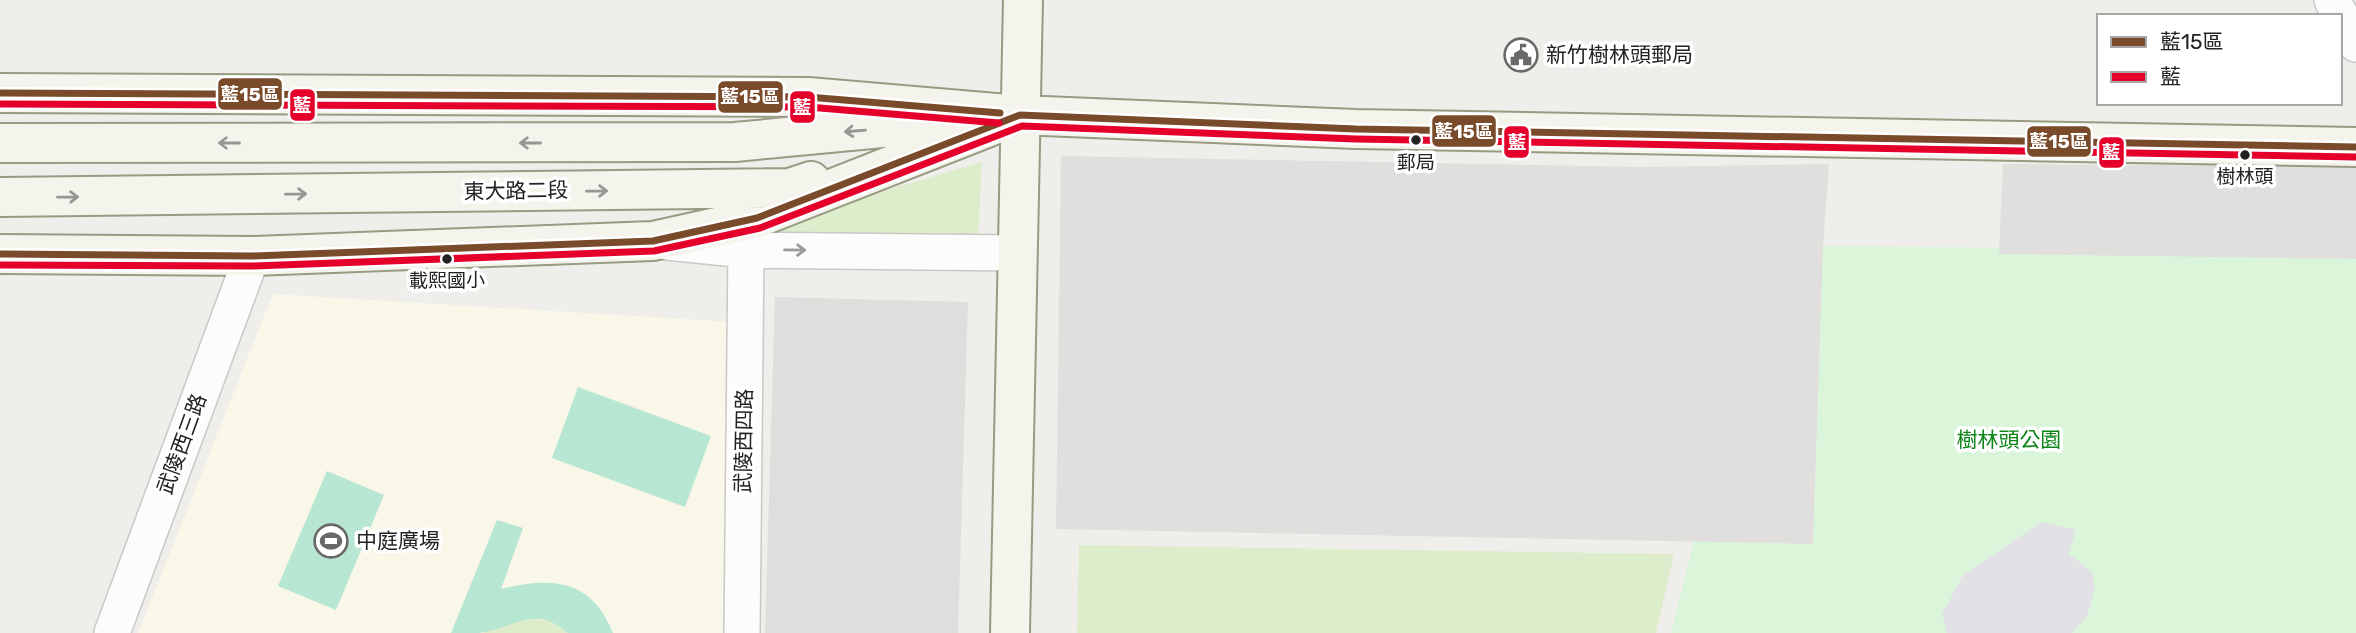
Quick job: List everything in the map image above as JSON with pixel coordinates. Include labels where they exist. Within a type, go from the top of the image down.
[{"type":"main road","points":[[1010,633],[1023,0]]},
{"type":"main road","name":"東大路二段","points":[[0,93],[808,97],[1020,115],[1370,129],[2356,147]]},
{"type":"main road","name":"東大路二段","points":[[0,143],[735,142],[1020,115]]},
{"type":"main road","name":"東大路二段","points":[[0,197],[790,188],[1020,115]]},
{"type":"main road","name":"東大路二段","points":[[0,254],[252,256],[653,241],[757,218],[1020,115]]},
{"type":"street","points":[[2342,18],[2356,44]]},
{"type":"street","name":"東大路二段","points":[[653,241],[746,250],[1017,253]]},
{"type":"street","name":"武陵西四路","points":[[742,633],[746,250]]},
{"type":"street","name":"武陵西三路","points":[[112,633],[252,256]]},
{"type":"shaded area","points":[[1061,156],[1643,167],[1829,164],[1823,246],[1813,544],[1056,529]]},
{"type":"shaded area","points":[[2003,164],[2356,166],[2356,259],[1999,254]]},
{"type":"shaded area","name":"載熙國小","points":[[273,294],[731,322],[731,633],[138,633]]},
{"type":"shaded area","points":[[775,297],[968,302],[958,633],[765,633]]},
{"type":"shaded area","points":[[2041,522],[2076,530],[2069,554],[2092,572],[2095,590],[2087,616],[2072,633],[1947,633],[1942,614],[1963,575]]},
{"type":"green space","points":[[982,162],[978,241],[744,232]]},
{"type":"green space","name":"樹林頭公園","points":[[1823,246],[2356,251],[2356,633],[1671,633],[1694,541],[1813,544]]},
{"type":"green space","points":[[578,387],[711,436],[685,507],[552,458]]},
{"type":"green space","name":"中庭廣場","points":[[327,471],[384,495],[336,610],[278,586]]},
{"type":"green space","points":[[497,520],[523,528],[501,589],[536,583],[568,586],[593,601],[613,633],[568,633],[556,624],[534,619],[491,631],[451,633]]},
{"type":"green space","points":[[1079,545],[1674,554],[1656,633],[1077,633]]},
{"type":"green space","points":[[523,618],[555,621],[568,633],[482,633]]},
{"type":"transit line","name":"藍15區","points":[[0,93],[808,97],[1000,113]]},
{"type":"transit line","name":"藍","points":[[0,104],[808,107],[999,123]]},
{"type":"transit line","name":"藍15區","points":[[0,254],[252,256],[653,241],[757,218],[1020,115],[1356,129],[2356,147]]},
{"type":"transit line","name":"藍","points":[[0,265],[252,266],[654,251],[760,228],[1022,126],[1356,139],[2356,157]]},
{"type":"place","name":"新竹樹林頭郵局","points":[[1521,55]]},
{"type":"place","name":"郵局","points":[[1416,140]]},
{"type":"place","name":"樹林頭","points":[[2245,155]]},
{"type":"place","name":"載熙國小","points":[[447,259]]},
{"type":"place","name":"中庭廣場","points":[[331,541]]}]
